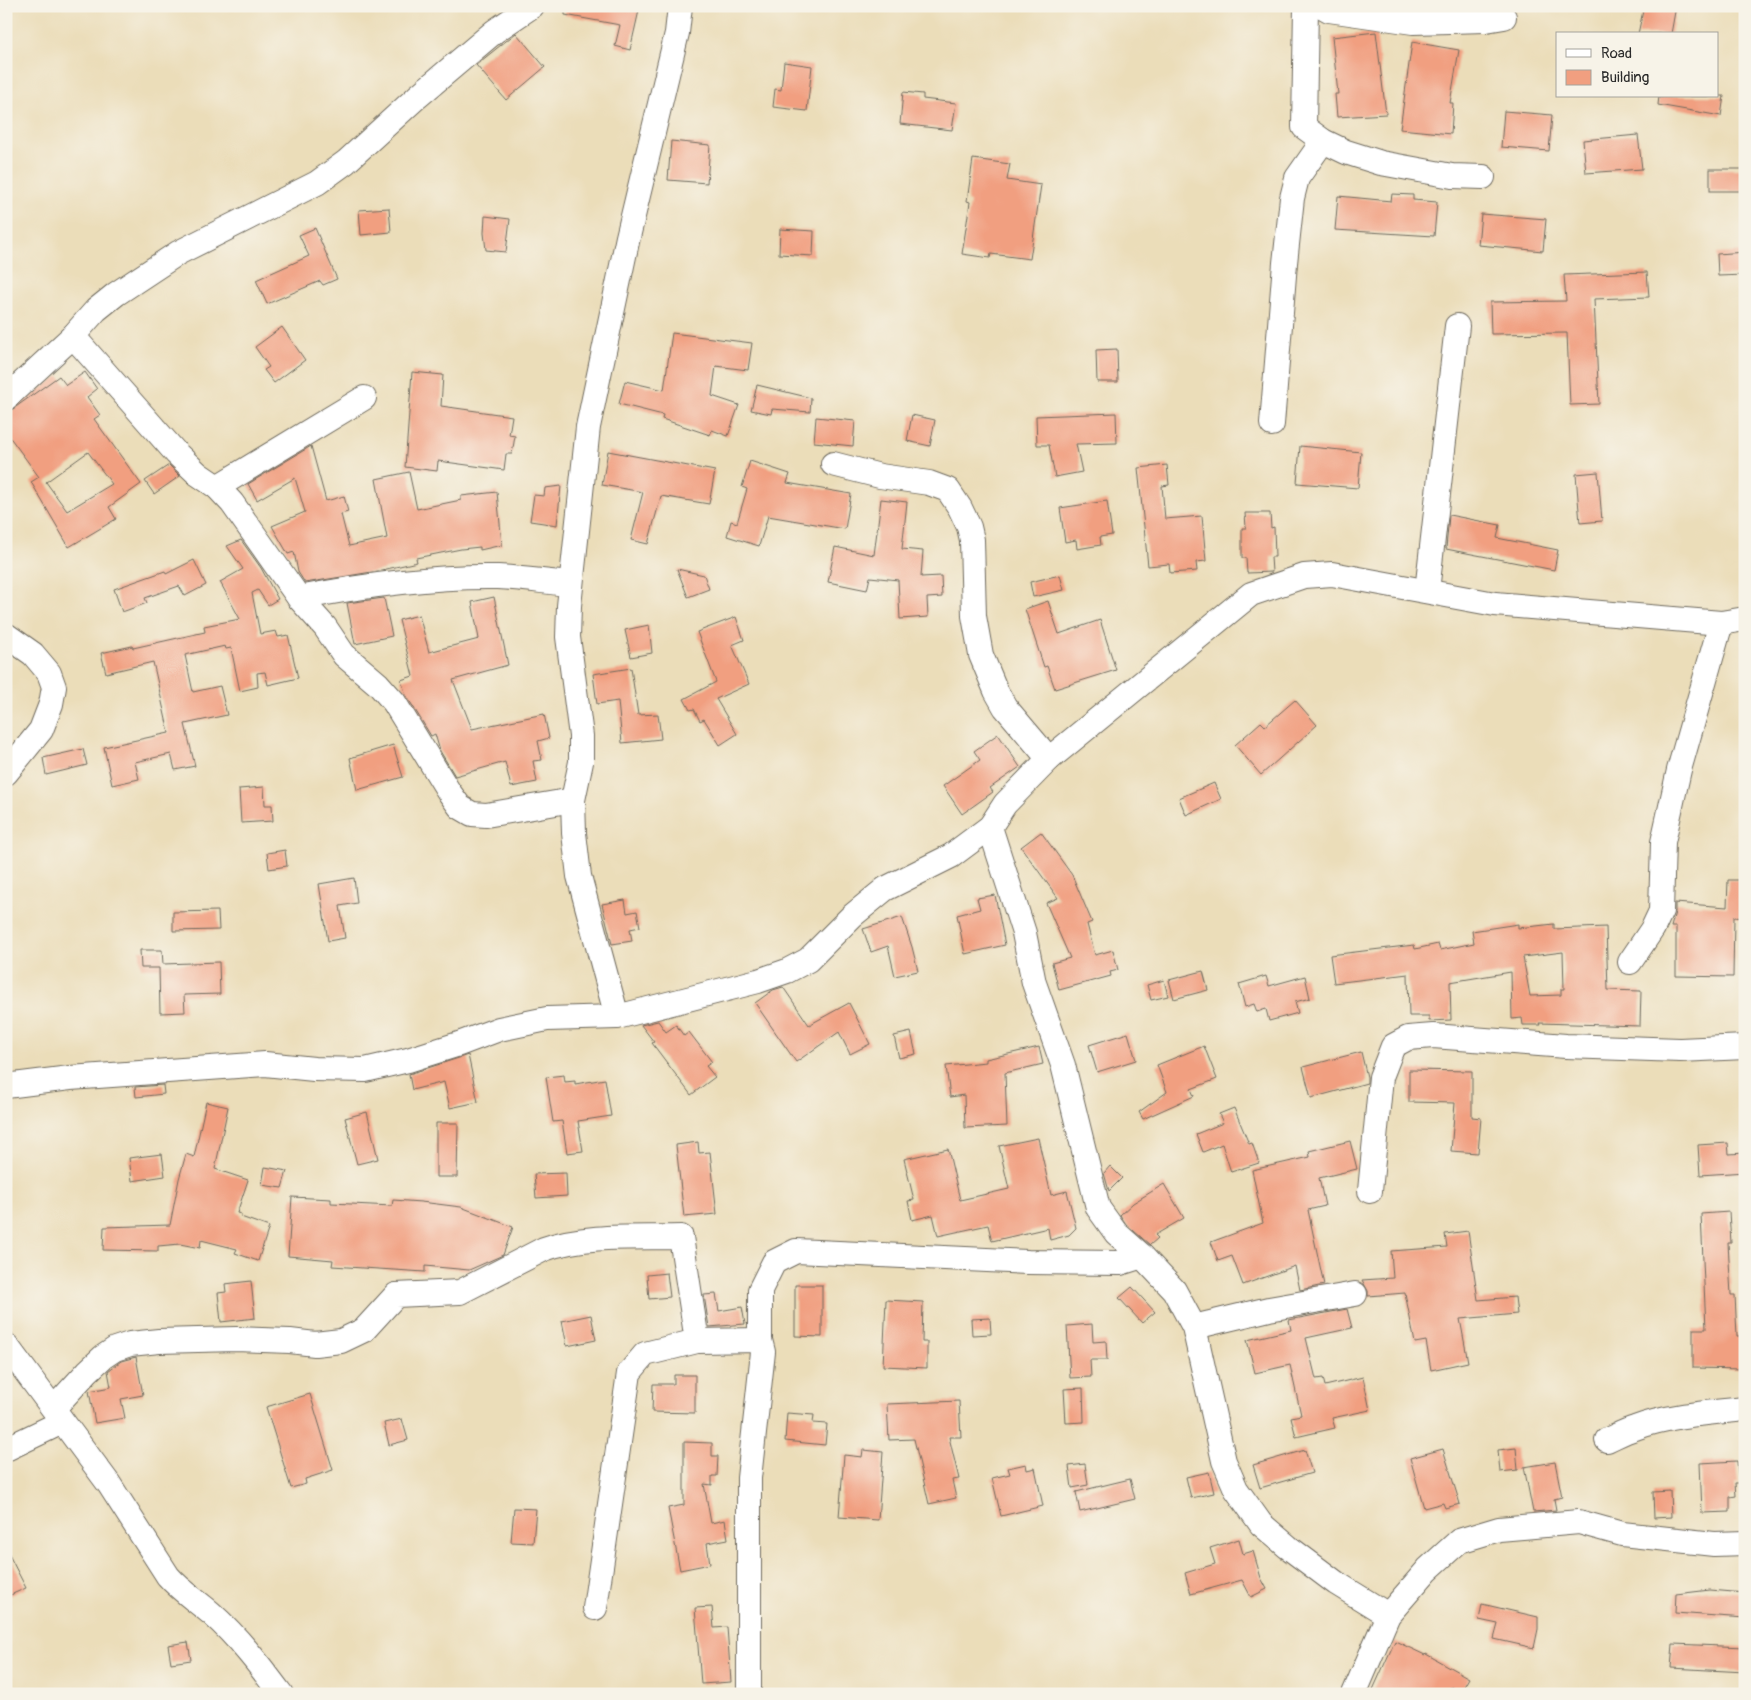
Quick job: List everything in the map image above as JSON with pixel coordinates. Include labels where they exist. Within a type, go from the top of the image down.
[{"type":"street","points":[[6,398],[73,336],[96,310],[116,294],[178,252],[317,183],[346,162],[417,97],[495,31],[532,6]]},
{"type":"street","points":[[617,1017],[579,876],[574,833],[573,800],[581,762],[581,736],[568,637],[570,584],[588,426],[628,237],[677,33],[680,6]]},
{"type":"street","points":[[1306,6],[1304,127],[1323,141],[1346,152],[1381,163],[1452,176],[1483,177]]},
{"type":"street","points":[[1322,6],[1329,10],[1413,22],[1486,20],[1504,17]]},
{"type":"street","points":[[1272,424],[1292,198],[1297,178],[1323,141]]},
{"type":"street","points":[[1427,591],[1457,326]]},
{"type":"street","points":[[73,336],[176,453],[198,474],[217,487],[232,504],[344,655],[378,684],[394,702],[460,807],[472,814],[486,815],[573,800]]},
{"type":"street","points":[[217,487],[364,398]]},
{"type":"street","points":[[833,464],[880,476],[929,482],[948,490],[960,508],[969,527],[972,540],[974,616],[981,655],[996,692],[1005,707],[1049,759]]},
{"type":"street","points":[[6,1086],[70,1078],[264,1064],[314,1069],[365,1070],[408,1060],[499,1030],[547,1019],[617,1017],[758,981],[787,971],[808,960],[852,916],[885,889],[951,856],[990,827],[1006,804],[1049,759],[1251,594],[1304,576],[1332,574],[1495,604],[1720,623],[1745,619]]},
{"type":"street","points":[[300,598],[422,579],[499,577],[570,584]]},
{"type":"street","points":[[1630,962],[1653,928],[1661,911],[1663,842],[1678,770],[1720,623]]},
{"type":"street","points":[[6,635],[33,654],[49,673],[54,686],[51,704],[41,730],[6,773]]},
{"type":"street","points":[[990,827],[1024,933],[1034,983],[1063,1065],[1098,1208],[1116,1234],[1142,1256],[1174,1290],[1194,1327],[1224,1461],[1236,1490],[1262,1524],[1288,1547],[1336,1583],[1388,1615]]},
{"type":"street","points":[[1370,1191],[1381,1077],[1393,1046],[1408,1038],[1434,1036],[1566,1046],[1680,1050],[1745,1046]]},
{"type":"street","points":[[6,1449],[58,1415],[88,1370],[116,1349],[130,1344],[236,1339],[315,1344],[341,1341],[364,1330],[396,1295],[460,1292],[544,1249],[574,1241],[681,1237],[697,1341]]},
{"type":"street","points":[[750,1694],[749,1478],[763,1352],[760,1340],[760,1290],[774,1262],[796,1251],[1028,1262],[1120,1263],[1142,1256]]},
{"type":"street","points":[[1194,1327],[1269,1309],[1355,1294]]},
{"type":"street","points":[[596,1608],[628,1373],[644,1354],[697,1341],[760,1340]]},
{"type":"street","points":[[6,1345],[109,1484],[168,1576],[179,1589],[225,1627],[260,1665],[281,1694]]},
{"type":"street","points":[[1607,1440],[1635,1428],[1662,1420],[1745,1409]]},
{"type":"street","points":[[1354,1694],[1388,1615],[1428,1569],[1459,1541],[1499,1529],[1579,1522],[1622,1534],[1714,1544],[1745,1544]]},
{"type":"building","points":[[565,6],[640,6],[630,50],[615,46],[620,25],[565,15]]},
{"type":"building","points":[[1644,6],[1676,6],[1671,32],[1638,32]]},
{"type":"building","points":[[1376,32],[1386,114],[1337,117],[1335,94],[1338,94],[1332,37]]},
{"type":"building","points":[[516,33],[545,67],[506,100],[476,65]]},
{"type":"building","points":[[1412,42],[1459,50],[1450,103],[1453,103],[1451,134],[1400,129]]},
{"type":"building","points":[[784,62],[812,66],[807,111],[773,107],[775,89],[781,90]]},
{"type":"building","points":[[903,92],[923,94],[923,99],[956,103],[952,130],[900,124]]},
{"type":"building","points":[[1718,96],[1724,96],[1721,116],[1658,105],[1659,98],[1718,98]]},
{"type":"building","points":[[1504,111],[1552,115],[1549,151],[1501,147]]},
{"type":"building","points":[[1638,135],[1642,169],[1586,173],[1583,140]]},
{"type":"building","points":[[671,141],[710,145],[707,183],[668,180]]},
{"type":"building","points":[[973,159],[1010,164],[1007,180],[1041,185],[1030,259],[991,254],[990,258],[962,254],[970,202],[967,201]]},
{"type":"building","points":[[1710,169],[1745,169],[1745,191],[1710,191]]},
{"type":"building","points":[[1392,194],[1413,195],[1413,200],[1437,202],[1434,236],[1335,230],[1338,196],[1391,201]]},
{"type":"building","points":[[389,208],[391,232],[361,235],[359,210]]},
{"type":"building","points":[[1481,214],[1546,219],[1543,251],[1478,245]]},
{"type":"building","points":[[485,216],[510,219],[506,252],[486,250]]},
{"type":"building","points":[[315,228],[337,279],[323,285],[320,281],[267,304],[256,280],[309,256],[299,235]]},
{"type":"building","points":[[780,229],[814,231],[813,256],[779,254]]},
{"type":"building","points":[[1745,252],[1745,275],[1718,276],[1717,254]]},
{"type":"building","points":[[1647,272],[1649,297],[1594,299],[1599,404],[1570,405],[1567,333],[1491,334],[1490,302],[1566,301],[1564,275]]},
{"type":"building","points":[[282,327],[305,360],[274,383],[264,370],[269,367],[255,347]]},
{"type":"building","points":[[672,333],[752,343],[748,370],[716,366],[712,396],[739,405],[728,436],[712,430],[710,435],[662,419],[663,415],[619,404],[625,381],[664,390]]},
{"type":"building","points":[[1117,349],[1118,382],[1097,382],[1096,350]]},
{"type":"building","points":[[85,372],[97,389],[87,397],[100,415],[94,419],[141,484],[109,507],[116,519],[69,547],[31,482],[39,477],[6,432],[6,414],[59,376],[66,385]],"holes":[[[88,452],[112,484],[67,511],[46,482]]]},
{"type":"building","points":[[412,372],[443,375],[441,406],[512,416],[509,435],[515,436],[512,454],[506,454],[504,470],[438,461],[437,471],[405,467]]},
{"type":"building","points":[[757,385],[811,398],[810,412],[772,409],[771,414],[751,410]]},
{"type":"building","points":[[1116,413],[1117,443],[1076,444],[1082,472],[1055,477],[1049,445],[1037,445],[1036,416]]},
{"type":"building","points":[[912,415],[935,420],[930,446],[907,441]]},
{"type":"building","points":[[816,417],[855,421],[853,446],[814,442]]},
{"type":"building","points":[[311,446],[326,501],[344,496],[348,512],[341,514],[349,546],[387,538],[376,479],[409,472],[417,509],[461,500],[461,496],[497,492],[502,545],[480,550],[480,547],[461,549],[416,558],[417,562],[378,571],[305,583],[298,572],[294,552],[288,554],[272,526],[305,512],[295,478],[257,500],[248,484]]},
{"type":"building","points":[[1300,446],[1361,452],[1358,488],[1297,483]]},
{"type":"building","points":[[608,451],[715,471],[709,504],[661,496],[648,544],[631,540],[643,492],[602,485]]},
{"type":"building","points":[[750,461],[790,474],[787,483],[851,494],[845,529],[768,516],[759,546],[727,536],[731,521],[737,523],[747,489],[742,487]]},
{"type":"building","points":[[169,465],[180,476],[154,494],[145,481]]},
{"type":"building","points":[[1167,465],[1169,485],[1162,486],[1165,519],[1202,516],[1206,561],[1196,562],[1197,571],[1170,573],[1169,564],[1148,566],[1138,468]]},
{"type":"building","points":[[1598,472],[1602,521],[1580,523],[1576,474]]},
{"type":"building","points":[[561,486],[557,525],[530,521],[534,495],[544,496],[545,488]]},
{"type":"building","points":[[881,499],[907,502],[902,549],[923,551],[921,577],[941,576],[942,597],[927,598],[928,617],[900,619],[898,580],[870,577],[867,590],[828,582],[835,547],[874,555]]},
{"type":"building","points":[[1107,501],[1112,535],[1100,537],[1101,545],[1077,549],[1076,540],[1065,542],[1060,508]]},
{"type":"building","points":[[1245,513],[1270,513],[1271,528],[1274,527],[1275,557],[1271,557],[1272,572],[1247,573],[1246,558],[1242,558],[1242,528],[1246,528]]},
{"type":"building","points":[[1449,515],[1500,525],[1497,538],[1558,550],[1554,570],[1446,549]]},
{"type":"building","points":[[241,540],[261,568],[278,599],[268,605],[258,590],[252,593],[260,634],[276,631],[278,637],[288,635],[298,678],[268,685],[265,672],[257,673],[258,687],[240,691],[231,648],[226,649],[225,646],[185,655],[193,692],[220,686],[227,715],[185,724],[195,766],[175,770],[171,754],[135,762],[139,779],[112,785],[104,747],[169,733],[153,662],[106,673],[101,653],[205,632],[204,626],[240,619],[220,582],[243,569],[227,546]]},
{"type":"building","points":[[194,560],[206,585],[185,596],[179,586],[145,598],[147,603],[122,612],[114,589],[165,571],[166,574]]},
{"type":"building","points":[[677,569],[704,575],[709,589],[688,597]]},
{"type":"building","points":[[1060,575],[1064,590],[1033,597],[1030,582]]},
{"type":"building","points":[[494,597],[508,665],[453,680],[472,729],[544,714],[549,738],[538,741],[542,760],[533,761],[537,782],[511,787],[505,762],[455,776],[440,751],[435,734],[431,736],[406,695],[401,680],[413,676],[399,620],[419,615],[429,652],[479,639],[472,602]]},
{"type":"building","points":[[384,598],[392,636],[355,644],[347,603]]},
{"type":"building","points":[[1048,601],[1059,634],[1100,620],[1116,670],[1055,689],[1047,666],[1044,667],[1025,609]]},
{"type":"building","points":[[736,617],[744,640],[732,645],[749,684],[716,699],[737,734],[720,745],[704,719],[700,721],[694,709],[690,710],[684,699],[716,682],[697,632]]},
{"type":"building","points":[[649,625],[652,653],[631,657],[625,630]]},
{"type":"building","points":[[631,668],[638,715],[658,714],[661,739],[622,743],[618,701],[597,704],[593,674]]},
{"type":"building","points":[[1295,700],[1317,725],[1261,775],[1235,745],[1261,722],[1265,726]]},
{"type":"building","points":[[998,734],[1020,767],[990,788],[993,792],[962,814],[943,786],[980,760],[974,751]]},
{"type":"building","points":[[393,745],[403,777],[357,790],[350,758]]},
{"type":"building","points":[[83,749],[87,765],[46,775],[43,758]]},
{"type":"building","points":[[1214,783],[1221,799],[1186,815],[1179,798]]},
{"type":"building","points":[[264,787],[265,805],[272,805],[273,821],[241,823],[239,789]]},
{"type":"building","points":[[1041,832],[1072,875],[1092,922],[1087,924],[1095,955],[1113,950],[1118,970],[1110,972],[1111,976],[1059,990],[1052,963],[1070,958],[1046,903],[1058,898],[1021,847]]},
{"type":"building","points":[[285,850],[287,866],[269,869],[267,853]]},
{"type":"building","points":[[354,878],[357,903],[340,906],[345,938],[328,941],[319,884]]},
{"type":"building","points":[[1728,880],[1745,880],[1745,918],[1734,917],[1733,977],[1676,976],[1676,927],[1671,927],[1675,903],[1727,907]]},
{"type":"building","points":[[995,895],[1005,945],[965,954],[957,915],[980,909],[977,898]]},
{"type":"building","points":[[625,900],[627,913],[637,911],[640,927],[630,929],[632,941],[612,944],[602,904]]},
{"type":"building","points":[[218,911],[219,930],[173,931],[173,912]]},
{"type":"building","points":[[902,917],[918,971],[895,976],[888,946],[871,952],[863,929]]},
{"type":"building","points":[[1518,924],[1518,928],[1554,924],[1554,929],[1606,927],[1608,990],[1641,991],[1640,1026],[1539,1023],[1540,1025],[1523,1025],[1522,1018],[1512,1019],[1511,972],[1450,982],[1451,1020],[1429,1021],[1429,1016],[1409,1016],[1408,974],[1334,983],[1330,955],[1414,945],[1415,949],[1438,944],[1440,950],[1474,943],[1472,931]],"holes":[[[1563,952],[1564,989],[1561,989],[1561,995],[1530,996],[1523,957]]]},
{"type":"building","points":[[140,950],[162,950],[163,964],[219,962],[220,994],[184,995],[185,1012],[160,1013],[159,968],[141,968]]},
{"type":"building","points":[[1203,971],[1208,990],[1174,999],[1169,980]]},
{"type":"building","points":[[1266,976],[1269,986],[1305,976],[1310,998],[1295,1002],[1298,1013],[1269,1021],[1266,1009],[1257,1012],[1254,1004],[1245,1007],[1239,984]]},
{"type":"building","points":[[1164,980],[1168,996],[1151,1000],[1147,985]]},
{"type":"building","points":[[783,987],[809,1025],[849,1003],[870,1044],[850,1054],[839,1032],[796,1062],[755,1003],[773,990]]},
{"type":"building","points":[[658,1021],[666,1032],[676,1025],[684,1036],[689,1032],[712,1062],[706,1066],[715,1077],[691,1095],[652,1043],[654,1042],[641,1025]]},
{"type":"building","points":[[911,1032],[916,1054],[899,1058],[894,1036]]},
{"type":"building","points":[[1128,1033],[1136,1060],[1097,1072],[1089,1045]]},
{"type":"building","points":[[1204,1046],[1217,1079],[1191,1089],[1194,1096],[1143,1119],[1139,1112],[1167,1092],[1157,1065]]},
{"type":"building","points":[[1039,1047],[1043,1064],[1005,1073],[1007,1126],[965,1128],[964,1095],[950,1097],[946,1066],[986,1062],[986,1059]]},
{"type":"building","points":[[1361,1052],[1367,1083],[1311,1098],[1303,1067]]},
{"type":"building","points":[[468,1055],[478,1102],[450,1108],[444,1082],[412,1090],[409,1074]]},
{"type":"building","points":[[1409,1070],[1472,1071],[1472,1117],[1481,1118],[1478,1153],[1451,1151],[1455,1103],[1409,1102]]},
{"type":"building","points":[[564,1075],[565,1082],[575,1081],[575,1084],[605,1079],[611,1116],[578,1121],[583,1151],[567,1153],[562,1121],[553,1122],[546,1077]]},
{"type":"building","points":[[163,1085],[164,1094],[136,1097],[135,1087]]},
{"type":"building","points":[[206,1102],[228,1107],[215,1169],[248,1180],[237,1213],[241,1214],[241,1217],[269,1227],[258,1261],[235,1253],[237,1249],[201,1240],[200,1248],[180,1244],[158,1246],[158,1251],[103,1250],[104,1227],[170,1225],[186,1154],[194,1157]]},
{"type":"building","points":[[1234,1108],[1249,1144],[1252,1143],[1259,1163],[1231,1172],[1222,1144],[1203,1152],[1196,1134],[1223,1123],[1219,1114]]},
{"type":"building","points":[[367,1112],[378,1159],[357,1164],[345,1118]]},
{"type":"building","points":[[436,1123],[458,1123],[457,1177],[436,1177]]},
{"type":"building","points":[[1038,1138],[1051,1195],[1067,1191],[1076,1228],[1069,1235],[1050,1240],[1048,1228],[992,1241],[988,1225],[938,1236],[933,1215],[912,1220],[908,1201],[914,1200],[904,1159],[948,1149],[960,1200],[1009,1189],[999,1146]]},
{"type":"building","points":[[1350,1141],[1357,1169],[1319,1178],[1325,1206],[1308,1210],[1324,1285],[1300,1290],[1295,1266],[1243,1285],[1232,1256],[1218,1261],[1211,1242],[1263,1223],[1252,1170],[1310,1157],[1309,1151]]},
{"type":"building","points":[[698,1142],[699,1153],[710,1152],[717,1214],[684,1217],[676,1145]]},
{"type":"building","points":[[1728,1143],[1729,1154],[1745,1153],[1745,1172],[1700,1175],[1698,1145]]},
{"type":"building","points":[[162,1154],[165,1176],[132,1181],[129,1158]]},
{"type":"building","points":[[1110,1166],[1122,1178],[1109,1191],[1104,1173]]},
{"type":"building","points":[[265,1167],[287,1171],[282,1188],[262,1185]]},
{"type":"building","points":[[566,1173],[567,1196],[536,1198],[534,1174]]},
{"type":"building","points":[[1164,1184],[1184,1218],[1155,1235],[1158,1238],[1150,1245],[1126,1224],[1120,1215],[1133,1203]]},
{"type":"building","points":[[292,1197],[331,1199],[331,1203],[392,1206],[393,1200],[461,1207],[513,1227],[503,1255],[469,1270],[425,1266],[425,1272],[332,1266],[333,1260],[288,1256]]},
{"type":"building","points":[[1729,1212],[1731,1243],[1728,1243],[1731,1295],[1735,1295],[1737,1336],[1745,1336],[1745,1369],[1693,1368],[1693,1329],[1706,1329],[1701,1214]]},
{"type":"building","points":[[1468,1231],[1478,1300],[1515,1297],[1517,1314],[1460,1319],[1468,1362],[1431,1370],[1426,1341],[1415,1343],[1405,1293],[1368,1296],[1368,1291],[1362,1280],[1393,1278],[1391,1251],[1447,1247],[1445,1234]]},
{"type":"building","points":[[667,1273],[670,1297],[649,1299],[647,1275]]},
{"type":"building","points":[[251,1281],[255,1318],[221,1322],[218,1293],[226,1292],[225,1284]]},
{"type":"building","points":[[795,1285],[822,1285],[822,1337],[795,1336]]},
{"type":"building","points":[[1132,1287],[1155,1312],[1142,1323],[1119,1298]]},
{"type":"building","points":[[716,1294],[719,1311],[742,1307],[745,1324],[709,1327],[704,1295]]},
{"type":"building","points":[[886,1300],[923,1302],[922,1342],[927,1342],[927,1368],[883,1366]]},
{"type":"building","points":[[1347,1309],[1352,1328],[1306,1338],[1316,1379],[1323,1378],[1325,1386],[1363,1377],[1370,1410],[1332,1418],[1335,1428],[1296,1437],[1291,1417],[1301,1415],[1290,1365],[1255,1373],[1247,1340],[1291,1330],[1289,1320]]},
{"type":"building","points":[[591,1315],[596,1340],[567,1346],[562,1321]]},
{"type":"building","points":[[990,1318],[991,1334],[972,1335],[971,1319]]},
{"type":"building","points":[[1092,1324],[1093,1342],[1106,1341],[1107,1360],[1090,1360],[1091,1377],[1070,1378],[1067,1326]]},
{"type":"building","points":[[136,1357],[143,1395],[121,1399],[125,1418],[95,1423],[89,1391],[111,1387],[108,1371],[121,1361]]},
{"type":"building","points":[[674,1375],[695,1375],[695,1413],[652,1412],[653,1384],[674,1384]]},
{"type":"building","points":[[1083,1388],[1084,1422],[1066,1423],[1064,1389]]},
{"type":"building","points":[[310,1394],[333,1470],[305,1479],[306,1484],[291,1488],[266,1407]]},
{"type":"building","points":[[959,1401],[961,1437],[949,1437],[959,1479],[952,1480],[956,1498],[929,1504],[914,1439],[889,1440],[887,1404]]},
{"type":"building","points":[[787,1413],[814,1415],[813,1423],[827,1424],[825,1445],[785,1441]]},
{"type":"building","points":[[402,1419],[408,1440],[389,1445],[384,1423]]},
{"type":"building","points":[[684,1442],[712,1443],[712,1456],[718,1456],[717,1476],[712,1476],[712,1485],[704,1484],[711,1523],[725,1520],[728,1539],[707,1543],[710,1564],[680,1570],[668,1508],[684,1505]]},
{"type":"building","points":[[1516,1448],[1518,1470],[1500,1472],[1498,1450]]},
{"type":"building","points":[[1443,1449],[1460,1504],[1445,1508],[1443,1503],[1424,1508],[1410,1458]]},
{"type":"building","points":[[863,1450],[883,1452],[878,1520],[839,1517],[844,1455],[862,1457]]},
{"type":"building","points":[[1305,1450],[1312,1473],[1260,1488],[1253,1465]]},
{"type":"building","points":[[1737,1461],[1739,1483],[1735,1483],[1736,1496],[1730,1497],[1730,1512],[1702,1513],[1700,1463]]},
{"type":"building","points":[[1555,1462],[1562,1497],[1554,1499],[1556,1510],[1533,1512],[1524,1467]]},
{"type":"building","points":[[1026,1464],[1027,1470],[1035,1468],[1043,1506],[1001,1516],[992,1478],[1010,1474],[1008,1468]]},
{"type":"building","points":[[1085,1464],[1088,1485],[1072,1488],[1069,1466]]},
{"type":"building","points":[[1209,1472],[1214,1493],[1191,1498],[1186,1477]]},
{"type":"building","points":[[1130,1479],[1135,1499],[1080,1512],[1076,1492]]},
{"type":"building","points":[[1670,1491],[1671,1517],[1654,1518],[1653,1492]]},
{"type":"building","points":[[514,1508],[536,1509],[533,1543],[511,1542]]},
{"type":"building","points":[[1239,1539],[1243,1554],[1253,1551],[1261,1578],[1267,1589],[1251,1597],[1242,1580],[1191,1594],[1185,1573],[1215,1564],[1210,1548]]},
{"type":"building","points":[[6,1549],[26,1588],[6,1597]]},
{"type":"building","points":[[1710,1590],[1745,1593],[1745,1618],[1675,1613],[1676,1594]]},
{"type":"building","points":[[1482,1604],[1538,1617],[1538,1629],[1534,1648],[1494,1639],[1498,1624],[1479,1620]]},
{"type":"building","points":[[712,1607],[714,1628],[727,1627],[731,1682],[701,1684],[695,1608]]},
{"type":"building","points":[[1395,1641],[1426,1654],[1469,1678],[1461,1692],[1451,1687],[1447,1694],[1371,1694]]},
{"type":"building","points":[[188,1642],[191,1660],[171,1663],[168,1645]]},
{"type":"building","points":[[1673,1644],[1745,1647],[1745,1672],[1671,1668]]}]
